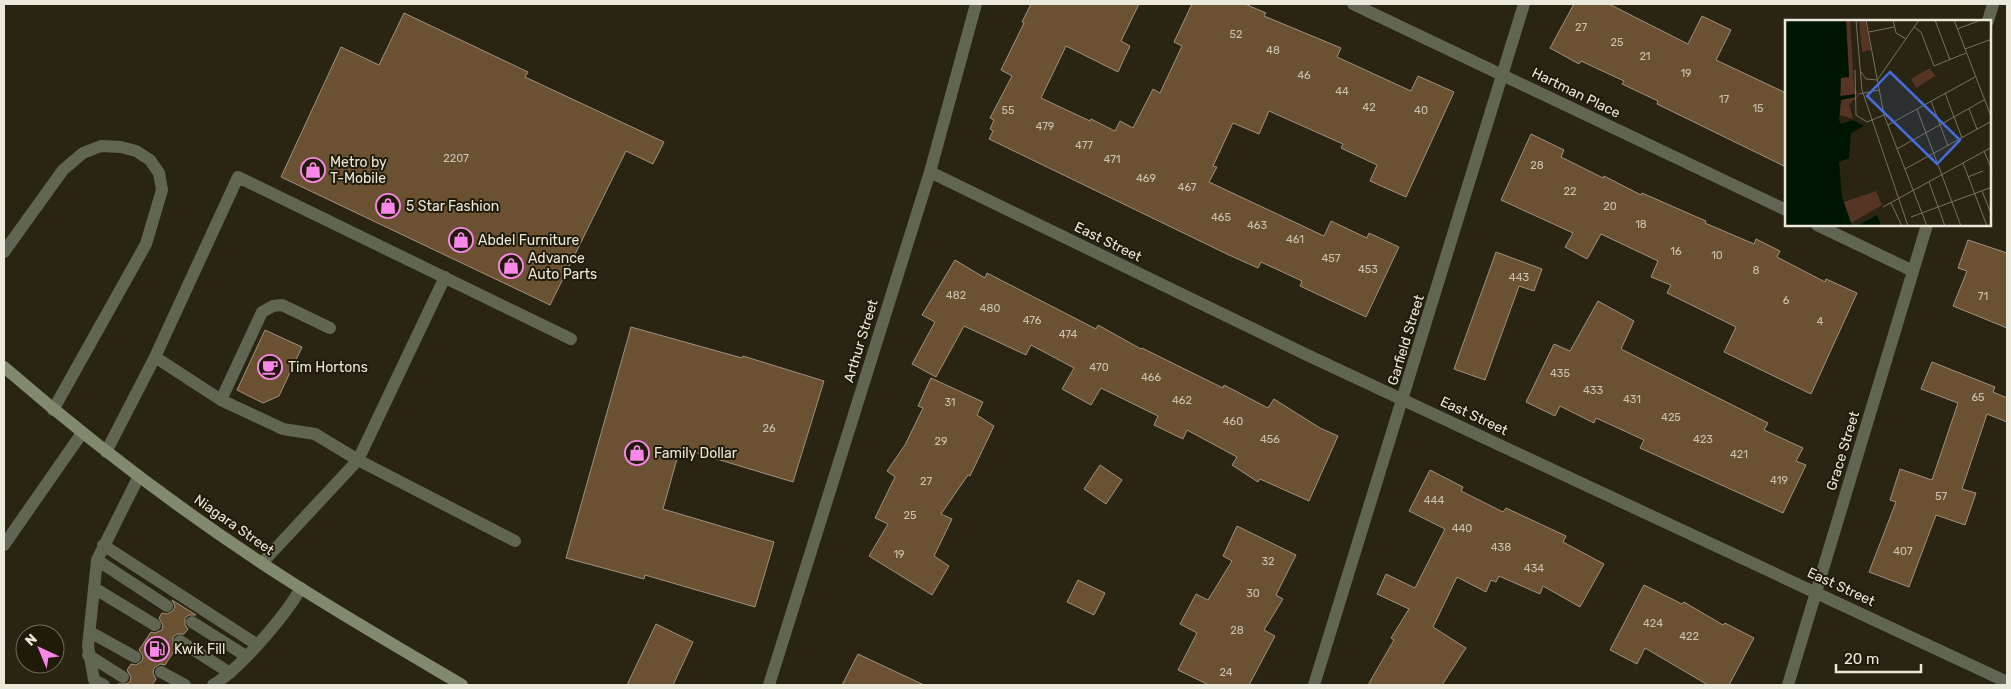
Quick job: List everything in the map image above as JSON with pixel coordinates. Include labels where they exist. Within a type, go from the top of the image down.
[{"type":"main road","name":"Niagara Street","points":[[4,367],[53,410],[106,452],[214,531],[301,588],[462,685]]},
{"type":"street","name":"Arthur Street","points":[[769,685],[930,172],[976,4]]},
{"type":"street","name":"Hartman Place","points":[[1354,4],[1785,210]]},
{"type":"street","name":"Garfield Street","points":[[1314,685],[1504,75],[1524,4]]},
{"type":"street","points":[[1988,20],[1993,4]]},
{"type":"street","points":[[4,252],[63,170],[82,153],[101,146],[121,147],[136,151],[150,160],[159,173],[162,190],[146,244],[53,410]]},
{"type":"street","name":"East Street","points":[[930,172],[1403,400],[2007,682]]},
{"type":"street","points":[[106,452],[155,357],[238,177],[571,339]]},
{"type":"street","points":[[1819,226],[1913,271]]},
{"type":"street","name":"Grace Street","points":[[1788,685],[1927,226]]},
{"type":"street","points":[[262,563],[358,460],[445,277]]},
{"type":"street","points":[[221,400],[262,312],[273,306],[282,305],[330,328]]},
{"type":"street","points":[[155,357],[221,400],[283,430],[315,434],[358,460],[515,541]]},
{"type":"street","points":[[4,545],[82,433]]},
{"type":"street","points":[[104,685],[94,680],[88,655],[97,560],[139,476]]},
{"type":"street","points":[[103,545],[256,644]]},
{"type":"street","points":[[97,560],[167,606]]},
{"type":"street","points":[[94,588],[155,626]]},
{"type":"street","points":[[213,685],[230,674],[291,605],[301,588]]},
{"type":"street","points":[[192,622],[246,656]]},
{"type":"street","points":[[90,632],[135,657]]},
{"type":"street","points":[[180,641],[230,674]]},
{"type":"street","points":[[88,655],[123,677]]},
{"type":"street","points":[[161,672],[185,685]]},
{"type":"building","points":[[1031,4],[1139,4],[1121,41],[1130,46],[1118,72],[1066,46],[1041,98],[1115,131],[1120,121],[1133,128],[1153,89],[1160,93],[1182,46],[1174,42],[1192,4],[1245,4],[1266,13],[1264,16],[1341,48],[1337,57],[1411,91],[1418,76],[1454,92],[1406,197],[1370,181],[1377,165],[1341,148],[1343,144],[1269,111],[1259,134],[1233,123],[1213,166],[1217,167],[1209,182],[1324,236],[1331,221],[1367,238],[1369,233],[1399,247],[1366,317],[1300,286],[1302,281],[1261,262],[1258,268],[1229,255],[989,139],[993,131],[990,129],[994,120],[990,118],[1012,76],[1001,70]]},
{"type":"building","points":[[1574,4],[1609,4],[1688,44],[1702,16],[1731,30],[1716,60],[1785,93],[1785,167],[1657,104],[1658,101],[1622,84],[1624,81],[1581,61],[1579,64],[1550,48]]},
{"type":"building","points":[[404,13],[528,72],[525,77],[664,142],[653,164],[626,151],[550,305],[281,177],[341,47],[379,65]]},
{"type":"building","points":[[1531,134],[1564,150],[1561,157],[1603,178],[1604,176],[1641,195],[1642,193],[1754,244],[1756,239],[1780,251],[1777,257],[1825,282],[1826,279],[1857,293],[1811,394],[1724,352],[1736,327],[1667,293],[1671,285],[1651,277],[1658,261],[1601,234],[1587,259],[1565,247],[1573,233],[1501,200]]},
{"type":"building","points":[[1968,240],[2007,253],[2007,328],[1953,306],[1967,271],[1958,268]]},
{"type":"building","points":[[1496,252],[1542,269],[1534,291],[1519,286],[1485,380],[1454,369]]},
{"type":"building","points":[[955,260],[985,278],[987,273],[1096,329],[1098,325],[1141,349],[1223,388],[1224,385],[1268,408],[1274,399],[1320,428],[1338,436],[1309,501],[1260,479],[1258,482],[1232,465],[1237,457],[1187,430],[1183,439],[1154,425],[1158,416],[1101,388],[1091,405],[1062,389],[1074,368],[1031,345],[1026,355],[964,326],[936,377],[912,364],[935,322],[922,315]]},
{"type":"building","points":[[1598,301],[1634,321],[1621,349],[1768,423],[1764,430],[1803,448],[1796,461],[1806,465],[1783,513],[1640,448],[1644,440],[1596,418],[1594,423],[1560,406],[1555,416],[1526,402],[1554,344],[1570,351]]},
{"type":"building","points":[[631,327],[742,358],[743,356],[824,381],[793,482],[680,448],[663,509],[774,542],[755,607],[645,575],[644,579],[566,558]]},
{"type":"building","name":"Tim Hortons","points":[[265,330],[302,347],[279,396],[263,403],[237,390]]},
{"type":"building","points":[[1932,362],[1995,387],[1993,392],[2007,398],[2007,422],[1987,414],[1962,489],[1976,493],[1965,525],[1936,515],[1909,587],[1869,572],[1896,502],[1890,500],[1900,469],[1932,480],[1958,403],[1921,389]]},
{"type":"building","points":[[931,378],[983,402],[977,415],[994,426],[970,476],[968,475],[941,514],[952,519],[934,556],[949,566],[932,595],[869,556],[888,524],[875,518],[895,477],[887,471],[905,445],[923,408],[918,406]]},
{"type":"building","points":[[1100,465],[1122,480],[1106,504],[1084,489]]},
{"type":"building","points":[[1430,470],[1463,487],[1461,491],[1503,512],[1506,508],[1566,536],[1563,542],[1604,564],[1580,607],[1543,586],[1540,594],[1499,576],[1496,582],[1491,580],[1486,592],[1457,577],[1433,627],[1466,648],[1442,685],[1368,685],[1394,640],[1391,638],[1409,609],[1377,594],[1386,574],[1415,588],[1445,529],[1409,511]]},
{"type":"building","points":[[1237,526],[1296,555],[1276,595],[1283,599],[1264,630],[1275,636],[1249,685],[1209,685],[1178,670],[1197,633],[1180,624],[1196,594],[1208,600],[1232,561],[1223,556]]},
{"type":"building","points":[[1078,580],[1105,593],[1094,615],[1067,602]]},
{"type":"building","points":[[1644,585],[1682,604],[1684,602],[1723,625],[1725,623],[1754,638],[1729,685],[1708,685],[1645,648],[1637,664],[1610,650]]},
{"type":"building","name":"Kwik Fill","points":[[172,600],[196,615],[189,615],[185,618],[185,625],[188,629],[184,634],[177,634],[173,637],[173,644],[176,648],[165,665],[160,664],[154,668],[153,673],[156,679],[152,685],[117,685],[130,682],[131,677],[127,670],[131,664],[136,665],[142,661],[143,656],[139,650],[151,632],[155,633],[162,630],[163,625],[159,618],[162,613],[167,614],[173,611],[175,606]]},
{"type":"building","points":[[656,624],[693,642],[673,685],[627,685]]},
{"type":"building","points":[[858,654],[924,685],[842,685]]},
{"type":"place","name":"Metro by T-Mobile","points":[[313,170]]},
{"type":"place","name":"5 Star Fashion","points":[[388,206]]},
{"type":"place","name":"Abdel Furniture","points":[[461,240]]},
{"type":"place","name":"Advance Auto Parts","points":[[511,266]]},
{"type":"place","name":"Tim Hortons","points":[[270,367]]},
{"type":"place","name":"Family Dollar","points":[[637,453]]},
{"type":"place","name":"Kwik Fill","points":[[157,649]]}]
